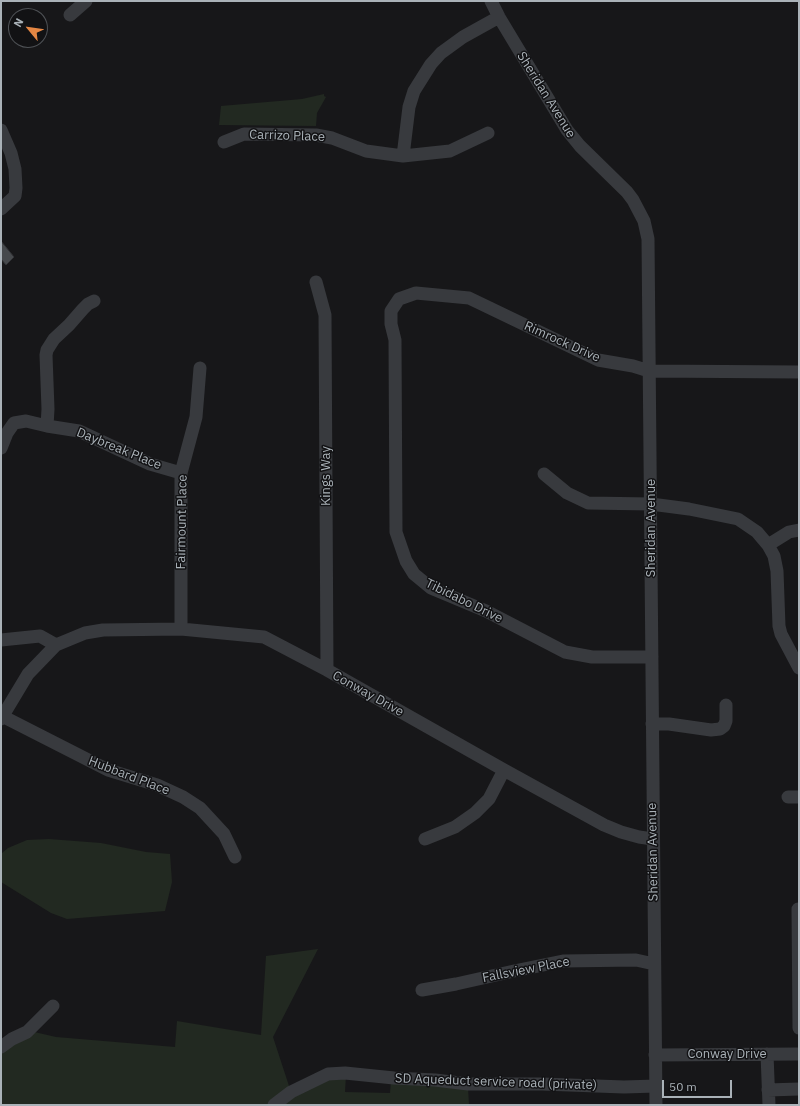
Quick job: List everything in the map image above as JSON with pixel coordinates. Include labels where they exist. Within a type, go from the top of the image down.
[{"type":"street","points":[[70,15],[86,1]]},
{"type":"street","name":"Sheridan Avenue","points":[[492,1],[499,17],[567,130],[580,146],[627,192],[633,200],[644,221],[648,239],[656,1105]]},
{"type":"street","points":[[403,156],[409,107],[414,91],[431,64],[441,53],[463,36],[499,17]]},
{"type":"street","points":[[1,130],[11,153],[15,169],[16,188],[15,196],[1,209]]},
{"type":"street","name":"Carrizo Place","points":[[224,142],[244,134],[316,135],[332,138],[366,151],[403,156],[450,151],[488,133]]},
{"type":"street","name":"Kings Way","points":[[316,282],[325,315],[327,670]]},
{"type":"street","name":"Rimrock Drive","points":[[395,340],[390,324],[391,311],[399,299],[416,293],[469,298],[598,360],[632,366],[649,371],[799,372]]},
{"type":"street","points":[[47,426],[47,350],[54,339],[69,325],[82,309],[94,301]]},
{"type":"street","name":"Tibidabo Drive","points":[[395,340],[396,532],[406,561],[414,574],[431,588],[486,611],[565,652],[592,657],[652,657]]},
{"type":"street","name":"Fairmount Place","points":[[181,629],[181,473],[196,417],[200,368]]},
{"type":"street","name":"Daybreak Place","points":[[1,448],[7,433],[14,423],[26,421],[78,431],[150,464],[181,473]]},
{"type":"street","points":[[544,474],[567,493],[588,503],[651,504],[689,509],[738,519],[757,532],[768,545],[774,556],[779,626],[799,668]]},
{"type":"street","points":[[768,545],[789,532],[799,530]]},
{"type":"street","name":"Conway Drive","points":[[59,644],[85,633],[103,630],[181,629],[264,637],[327,670],[604,825],[627,834],[653,839]]},
{"type":"street","points":[[1,640],[40,636],[59,644],[28,674],[2,718]]},
{"type":"street","points":[[652,724],[669,724],[711,730],[720,729],[724,726],[726,721],[726,705]]},
{"type":"street","name":"Hubbard Place","points":[[2,718],[108,770],[157,785],[183,797],[200,808],[224,834],[235,857]]},
{"type":"street","points":[[426,839],[456,827],[475,813],[489,799],[504,770]]},
{"type":"street","points":[[798,909],[799,1028]]},
{"type":"street","name":"Fallsview Place","points":[[422,990],[563,961],[636,960],[654,964]]},
{"type":"street","points":[[1,1047],[12,1039],[27,1032],[53,1006]]},
{"type":"street","points":[[767,1054],[769,1105]]},
{"type":"street","name":"Conway Drive","points":[[655,1055],[799,1054]]},
{"type":"street","name":"SD Aqueduct service road (private)","points":[[274,1105],[291,1092],[307,1084],[328,1074],[339,1073],[468,1084],[542,1084],[624,1087],[656,1086]]},
{"type":"street","points":[[768,1090],[799,1089]]},
{"type":"shaded area","points":[[324,94],[326,97],[317,113],[316,126],[219,125],[221,106],[302,99]]},
{"type":"shaded area","points":[[49,839],[101,843],[146,852],[170,854],[172,882],[165,911],[67,919],[51,913],[1,882],[2,853],[8,848],[27,840]]},
{"type":"shaded area","points":[[318,949],[273,1037],[290,1089],[271,1105],[1,1105],[1,1050],[30,1031],[56,1037],[175,1047],[177,1021],[261,1035],[266,956]]},
{"type":"shaded area","points":[[346,1075],[345,1092],[390,1093],[391,1080],[468,1087],[469,1105],[278,1105],[314,1083]]},
{"type":"building","points":[[1,241],[14,257],[6,265],[1,259]]}]
